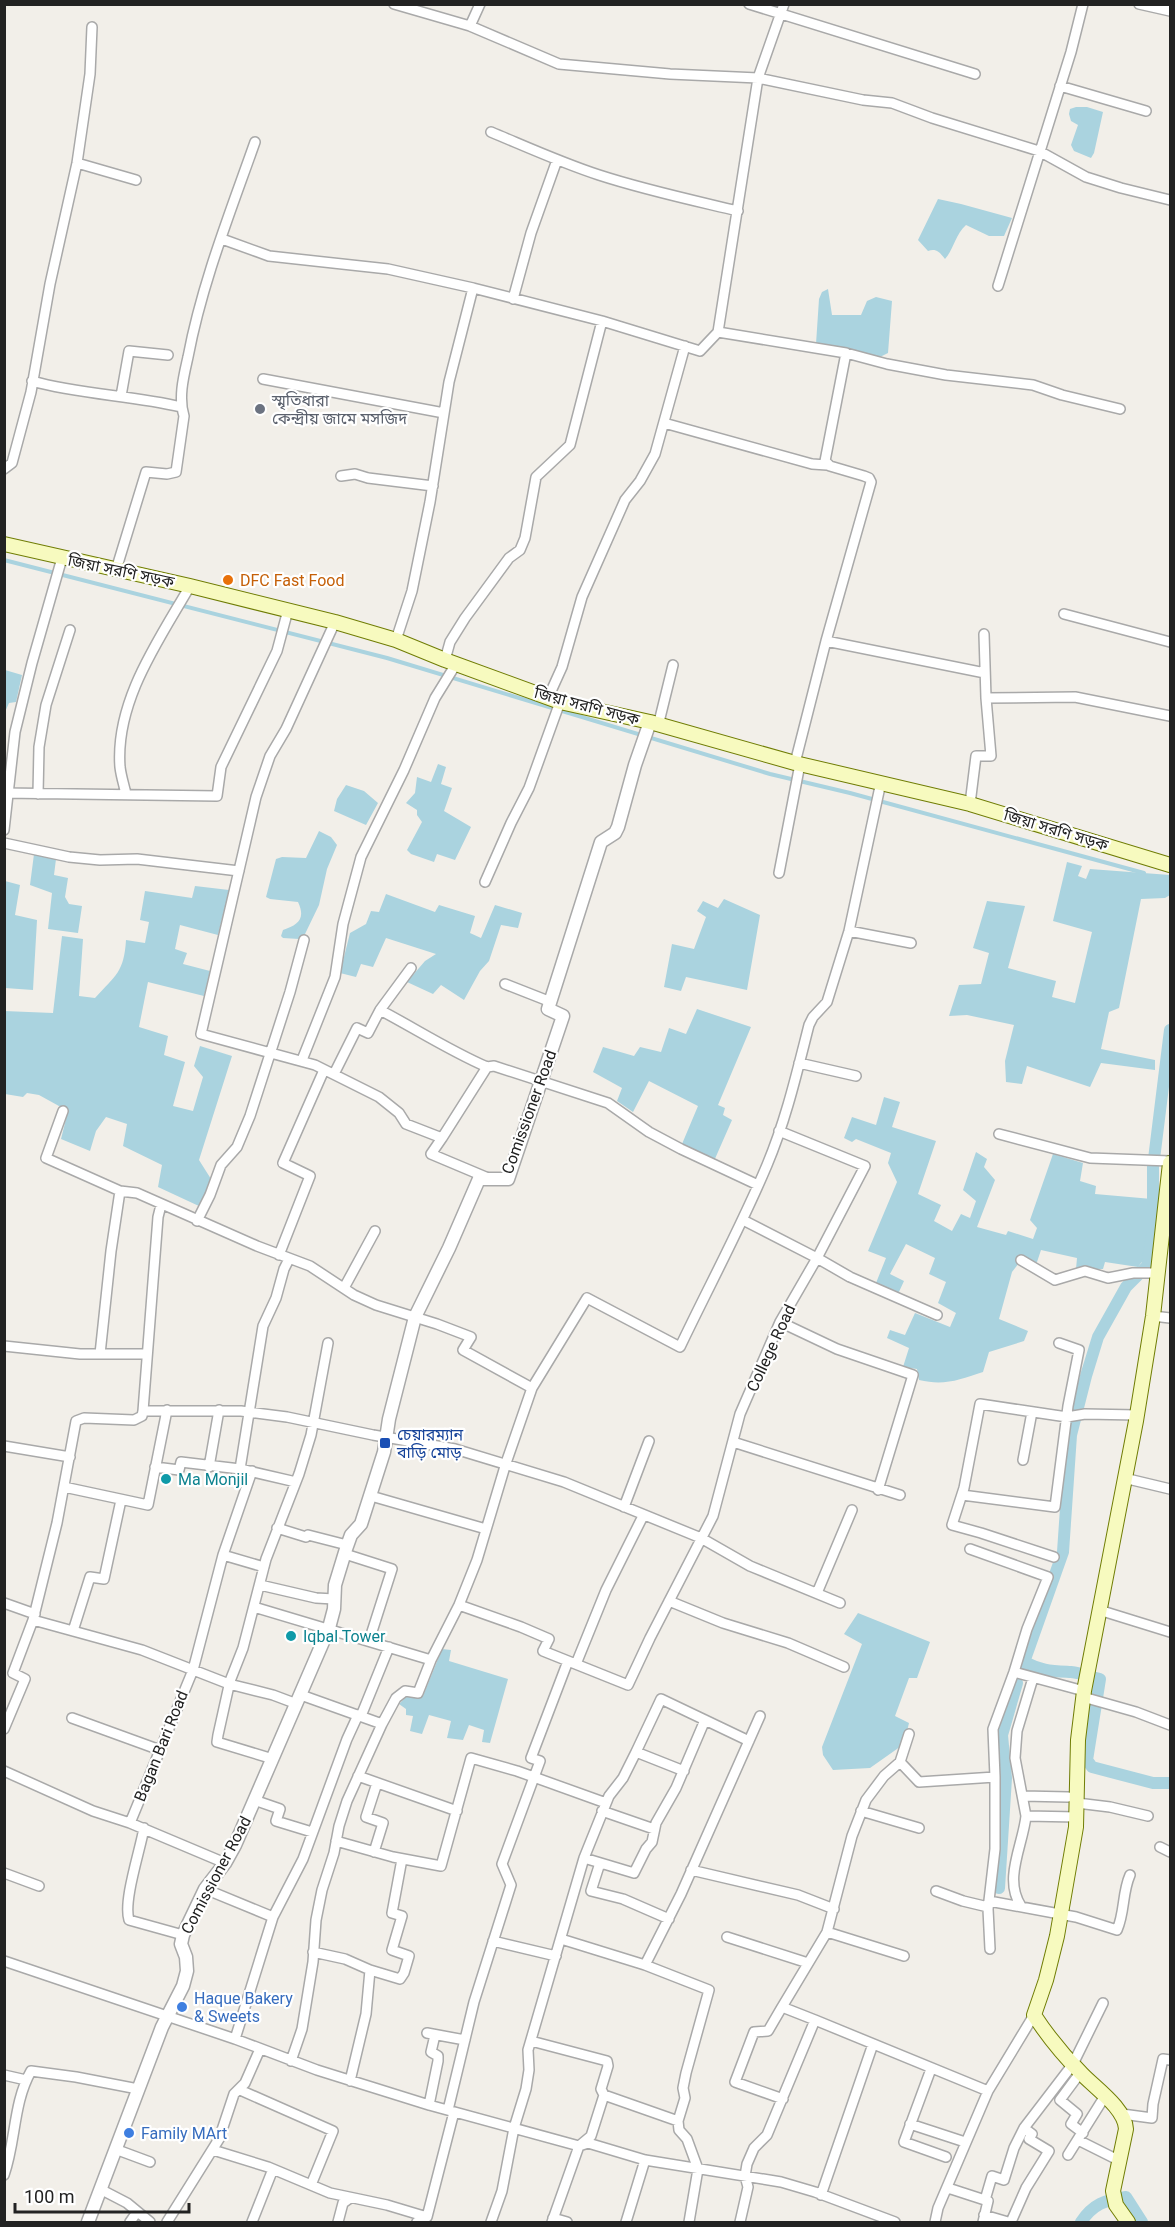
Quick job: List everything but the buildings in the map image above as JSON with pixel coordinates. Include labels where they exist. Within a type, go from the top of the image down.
[{"type":"main road","name":"জিয়া সরণি সড়ক","points":[[4,544],[335,622],[396,640],[554,700],[652,723],[798,763],[970,804],[1170,865]]},
{"type":"main road","points":[[1128,2223],[1115,2198],[1126,2129],[1122,2114],[1077,2068],[1034,2015],[1046,1980],[1077,1817],[1073,1800],[1077,1749],[1090,1659],[1137,1415],[1153,1316],[1154,1273],[1167,1231],[1168,1162]]},
{"type":"street","points":[[394,4],[470,26],[559,64],[670,74],[758,78],[863,100],[892,103],[932,118],[1039,151],[1086,177],[1170,200]]},
{"type":"street","points":[[470,26],[480,4]]},
{"type":"street","points":[[749,4],[975,74]]},
{"type":"street","points":[[222,239],[269,256],[388,269],[473,288],[602,321],[700,351],[718,332],[758,78],[784,4]]},
{"type":"street","points":[[998,286],[1071,52],[1083,4]]},
{"type":"street","points":[[1139,4],[1170,11]]},
{"type":"street","points":[[4,469],[12,463],[15,457],[76,163],[90,74],[92,27]]},
{"type":"street","points":[[1060,86],[1146,111]]},
{"type":"street","points":[[491,132],[557,160],[668,195],[738,211]]},
{"type":"street","points":[[116,570],[146,472],[167,474],[176,472],[184,416],[181,407],[183,379],[193,331],[205,287],[255,142]]},
{"type":"street","points":[[513,299],[531,233],[557,160]]},
{"type":"street","points":[[76,163],[136,180]]},
{"type":"street","points":[[396,640],[412,591],[433,486],[449,382],[473,288]]},
{"type":"street","points":[[302,1060],[335,977],[343,924],[361,857],[404,770],[451,662],[450,642],[509,558],[520,550],[525,538],[536,477],[570,444],[602,321]]},
{"type":"street","points":[[718,332],[846,353],[887,364],[946,375],[1033,385],[1062,395],[1120,409]]},
{"type":"street","points":[[485,882],[510,823],[529,788],[582,597],[625,500],[640,481],[655,454],[685,346]]},
{"type":"street","points":[[121,396],[129,351],[168,355]]},
{"type":"street","points":[[827,465],[826,455],[846,353]]},
{"type":"street","points":[[262,379],[444,413]]},
{"type":"street","points":[[32,381],[51,387],[181,407]]},
{"type":"street","points":[[664,423],[812,464],[827,465],[864,476],[871,482],[826,641],[798,763],[779,873]]},
{"type":"street","points":[[341,476],[355,474],[368,478],[433,486]]},
{"type":"street","points":[[4,830],[6,793],[15,732],[62,558]]},
{"type":"street","points":[[126,794],[120,767],[125,714],[151,653],[190,586]]},
{"type":"street","points":[[6,793],[217,796],[221,767],[277,651],[288,610]]},
{"type":"street","points":[[1064,614],[1170,642]]},
{"type":"street","points":[[335,622],[286,729],[270,756],[256,797],[201,1034],[302,1060],[379,1097],[399,1113],[406,1124],[442,1138]]},
{"type":"street","points":[[38,794],[39,747],[46,705],[70,630]]},
{"type":"street","points":[[970,804],[976,756],[991,756],[984,634]]},
{"type":"street","points":[[826,641],[985,673]]},
{"type":"street","points":[[505,984],[551,1002],[599,844],[615,833],[618,827],[635,765],[652,723],[659,722],[673,665]]},
{"type":"street","points":[[986,698],[1075,697],[1170,716]]},
{"type":"street","points":[[291,2061],[302,2030],[318,1910],[344,1809],[396,1698],[405,1691],[418,1693],[431,1660],[459,1605],[532,1388],[587,1298],[680,1347],[758,1185],[779,1131],[809,1025],[827,1002],[849,931],[881,782]]},
{"type":"street","points":[[4,843],[69,857],[100,860],[137,859],[239,871]]},
{"type":"street","points":[[849,931],[911,944]]},
{"type":"street","points":[[197,1221],[210,1195],[221,1164],[237,1147],[250,1116],[304,940]]},
{"type":"street","points":[[334,1074],[357,1028],[368,1033],[380,1010],[411,968]]},
{"type":"street","name":"Comissioner Road","points":[[88,2223],[138,2089],[167,2018],[183,1986],[187,1971],[182,1944],[183,1935],[205,1889],[225,1863],[329,1629],[338,1576],[352,1533],[361,1524],[371,1496],[415,1317],[449,1248],[479,1179],[508,1179],[563,1016],[548,1009],[551,1002]]},
{"type":"street","points":[[380,1010],[453,1052],[487,1067],[502,1067],[542,1083],[608,1103],[648,1132],[758,1185]]},
{"type":"street","points":[[799,1064],[856,1076]]},
{"type":"street","points":[[487,1067],[431,1154],[493,1180]]},
{"type":"street","points":[[279,1255],[310,1176],[283,1163],[324,1070]]},
{"type":"street","points":[[63,1110],[46,1158],[120,1191],[137,1193],[197,1221],[310,1266],[376,1305],[471,1337],[463,1350],[532,1388]]},
{"type":"street","name":"College Road","points":[[572,1663],[628,1686],[713,1516],[740,1414],[780,1322],[817,1258],[865,1166],[779,1131]]},
{"type":"street","points":[[999,1134],[1090,1158],[1168,1162]]},
{"type":"street","points":[[100,1354],[120,1191]]},
{"type":"street","points":[[4,1729],[25,1679],[9,1671],[34,1617],[64,1487],[76,1421],[84,1418],[134,1420],[142,1416],[158,1217],[161,1205]]},
{"type":"street","points":[[743,1220],[850,1277],[937,1315]]},
{"type":"street","points":[[344,1288],[375,1231]]},
{"type":"street","points":[[240,1469],[263,1326],[276,1298],[289,1259]]},
{"type":"street","points":[[1021,1260],[1055,1280],[1085,1271],[1108,1278],[1133,1273],[1154,1273]]},
{"type":"street","points":[[1153,1316],[1170,1318]]},
{"type":"street","points":[[780,1322],[837,1349],[913,1375],[878,1490]]},
{"type":"street","points":[[273,1758],[217,1742],[229,1684],[243,1648],[264,1567],[296,1482],[313,1423],[327,1343]]},
{"type":"street","points":[[962,1495],[1055,1508],[1067,1416],[1079,1350],[1059,1343]]},
{"type":"street","points":[[4,1346],[80,1354],[147,1354]]},
{"type":"street","points":[[1054,1557],[952,1526],[962,1495],[981,1404],[1067,1416],[1085,1413],[1137,1415]]},
{"type":"street","points":[[64,1487],[148,1505],[167,1410]]},
{"type":"street","points":[[209,1467],[219,1410]]},
{"type":"street","points":[[143,1411],[249,1412],[455,1449],[506,1463],[564,1482],[701,1538],[750,1566],[840,1603]]},
{"type":"street","points":[[1023,1460],[1032,1412]]},
{"type":"street","points":[[624,1507],[650,1441]]},
{"type":"street","points":[[733,1442],[878,1490],[900,1495]]},
{"type":"street","points":[[4,1446],[70,1457]]},
{"type":"street","points":[[155,1467],[179,1470],[181,1462],[252,1471],[296,1482]]},
{"type":"street","name":"Bagan Bari Road","points":[[130,1823],[193,1670],[224,1555],[252,1471]]},
{"type":"street","points":[[1124,1478],[1170,1489]]},
{"type":"street","points":[[371,1496],[486,1529]]},
{"type":"street","points":[[73,1631],[90,1577],[104,1579],[121,1500]]},
{"type":"street","points":[[818,1593],[852,1510]]},
{"type":"street","points":[[417,2223],[427,2217],[465,2040],[511,1885],[502,1864],[540,1761],[531,1758],[572,1663],[643,1516]]},
{"type":"street","points":[[277,1528],[297,1535],[306,1537],[308,1535],[392,1569],[369,1641]]},
{"type":"street","points":[[970,1549],[1048,1576],[1027,1629],[993,1729],[995,1849],[989,1904],[990,1949]]},
{"type":"street","points":[[224,1555],[264,1567]]},
{"type":"street","points":[[260,1585],[316,1598],[334,1599]]},
{"type":"street","points":[[669,1601],[723,1623],[788,1643],[844,1666]]},
{"type":"street","points":[[4,1604],[73,1631],[142,1650],[193,1670]]},
{"type":"street","points":[[459,1605],[549,1640],[543,1651],[572,1663]]},
{"type":"street","points":[[254,1607],[431,1660]]},
{"type":"street","points":[[1099,1610],[1170,1632]]},
{"type":"street","points":[[235,2039],[273,1917],[303,1859],[343,1748],[389,1647]]},
{"type":"street","name":"Bagan Bari Road","points":[[193,1670],[229,1684],[299,1699],[382,1724]]},
{"type":"street","points":[[1014,1672],[1086,1693],[1170,1725]]},
{"type":"street","points":[[1021,1906],[1016,1898],[1013,1882],[1026,1816],[1015,1758],[1017,1731],[1033,1678]]},
{"type":"street","points":[[491,2223],[502,2192],[514,2128],[526,2089],[529,2070],[528,2050],[584,1858],[604,1807],[623,1778],[661,1700],[749,1741]]},
{"type":"street","points":[[645,1965],[669,1919],[760,1716]]},
{"type":"street","points":[[72,1718],[160,1750]]},
{"type":"street","points":[[584,1858],[634,1873],[652,1842],[654,1829],[684,1771],[705,1720]]},
{"type":"street","points":[[783,2098],[735,2082],[754,2032],[768,2031],[826,1932],[861,1811],[866,1800],[884,1776],[900,1762],[909,1734]]},
{"type":"street","points":[[636,1752],[684,1771]]},
{"type":"street","points":[[336,1841],[402,1859],[441,1866],[471,1758],[534,1777],[654,1829]]},
{"type":"street","points":[[900,1762],[919,1782],[995,1777]]},
{"type":"street","name":"Bagan Bari Road","points":[[5,1773],[93,1812],[144,1828],[225,1863]]},
{"type":"street","points":[[358,1776],[457,1811]]},
{"type":"street","points":[[374,1852],[383,1823],[366,1817],[377,1783]]},
{"type":"street","points":[[1023,1796],[1073,1800],[1148,1816]]},
{"type":"street","points":[[254,1800],[279,1809],[276,1821],[312,1832]]},
{"type":"street","points":[[861,1811],[919,1828]]},
{"type":"street","points":[[1026,1816],[1077,1817]]},
{"type":"street","name":"Bagan Bari Road","points":[[144,1828],[129,1895],[127,1912],[129,1920],[183,1935]]},
{"type":"street","points":[[1160,1847],[1170,1852]]},
{"type":"street","points":[[313,1952],[345,1959],[400,1979],[409,1956],[392,1950],[402,1916],[392,1913],[402,1859]]},
{"type":"street","points":[[600,1863],[591,1891],[623,1899],[669,1919]]},
{"type":"street","points":[[691,1870],[798,1895],[834,1909]]},
{"type":"street","points":[[4,1873],[39,1886]]},
{"type":"street","points":[[936,1891],[963,1901],[1021,1906],[1060,1913],[1117,1930],[1122,1918],[1124,1887],[1130,1875]]},
{"type":"street","points":[[205,1889],[273,1917]]},
{"type":"street","points":[[826,1932],[904,1956]]},
{"type":"street","points":[[727,1937],[808,1963]]},
{"type":"street","points":[[561,1939],[645,1965],[709,1990],[686,2073],[683,2088],[685,2098],[678,2121],[679,2130],[687,2139],[698,2169],[689,2223]]},
{"type":"street","points":[[493,1941],[556,1956]]},
{"type":"street","points":[[4,1961],[167,2018],[235,2039],[350,2081],[429,2105],[579,2146],[588,2143],[645,2160],[781,2182],[821,2194],[895,2223]]},
{"type":"street","points":[[350,2081],[366,2014],[370,1970]]},
{"type":"street","points":[[1103,2003],[1077,2068],[1060,2100],[1077,2114],[1071,2124],[1080,2136],[1120,2161]]},
{"type":"street","points":[[782,2007],[988,2091]]},
{"type":"street","points":[[935,2223],[938,2208],[988,2091],[1034,2015]]},
{"type":"street","points":[[740,2223],[748,2187],[745,2176],[747,2164],[754,2148],[767,2135],[815,2020]]},
{"type":"street","points":[[429,2105],[438,2061],[438,2056],[431,2052],[431,2034],[465,2040]]},
{"type":"street","points":[[531,2041],[607,2061],[608,2066],[601,2089],[604,2095],[678,2121]]},
{"type":"street","points":[[821,2194],[873,2044]]},
{"type":"street","points":[[167,2223],[219,2139],[234,2094],[245,2083],[260,2049]]},
{"type":"street","points":[[1122,2114],[1152,2118],[1163,2059],[1170,2060]]},
{"type":"street","points":[[931,2068],[904,2142],[946,2157]]},
{"type":"street","points":[[985,2200],[992,2176],[1004,2180],[1014,2148],[1024,2128],[1077,2068]]},
{"type":"street","points":[[4,2175],[9,2163],[15,2122],[26,2080],[31,2071],[138,2089]]},
{"type":"street","points":[[4,2075],[26,2080]]},
{"type":"street","points":[[240,2090],[333,2131],[311,2185]]},
{"type":"street","points":[[567,2223],[553,2220],[579,2146],[591,2136],[604,2095]]},
{"type":"street","points":[[1068,2155],[1105,2096]]},
{"type":"street","points":[[4,2120],[15,2122]]},
{"type":"street","points":[[910,2124],[965,2142]]},
{"type":"street","points":[[948,2188],[988,2201],[983,2219],[1009,2223],[1026,2188],[1049,2151],[1029,2139],[1032,2134],[1024,2128]]},
{"type":"street","points":[[115,2148],[150,2162]]},
{"type":"street","points":[[213,2150],[273,2169],[350,2198],[355,2197],[427,2217]]},
{"type":"street","points":[[626,2223],[645,2160]]},
{"type":"street","points":[[252,2223],[273,2169]]},
{"type":"street","points":[[100,2189],[127,2203],[150,2223]]},
{"type":"street","points":[[338,2223],[343,2203],[350,2198]]},
{"type":"street","points":[[130,2223],[137,2212]]},
{"type":"water","points":[[1087,107],[1103,112],[1091,158],[1074,151],[1071,145],[1078,125],[1071,121],[1069,114],[1070,109]]},
{"type":"water","points":[[938,199],[1012,218],[1004,236],[989,236],[966,225],[945,259],[936,251],[928,251],[918,240]]},
{"type":"water","points":[[828,289],[832,315],[861,315],[867,301],[876,297],[892,301],[888,353],[880,357],[816,344],[819,299],[822,292]]},
{"type":"water","points":[[5,670],[22,675],[16,702],[9,703],[5,712]]},
{"type":"water","points":[[438,764],[446,767],[441,784],[452,788],[444,811],[471,827],[455,860],[437,854],[434,862],[411,854],[407,850],[422,822],[417,815],[417,810],[406,803],[415,793],[417,777],[431,782]]},
{"type":"water","points":[[346,785],[364,791],[378,803],[366,825],[334,811],[337,799]]},
{"type":"water","points":[[319,831],[331,837],[337,845],[327,869],[319,905],[305,934],[299,939],[283,938],[281,936],[283,930],[293,926],[301,917],[301,913],[298,902],[266,897],[276,859],[306,858]]},
{"type":"water","points":[[34,854],[56,859],[54,875],[68,878],[65,897],[69,904],[82,906],[78,933],[48,929],[52,893],[30,885]]},
{"type":"water","points":[[1067,862],[1082,866],[1078,876],[1086,879],[1090,869],[1170,875],[1170,895],[1165,898],[1141,899],[1119,1008],[1109,1012],[1101,1049],[1155,1060],[1155,1070],[1101,1063],[1090,1087],[1027,1066],[1022,1084],[1006,1082],[1005,1061],[1014,1025],[967,1015],[949,1016],[959,985],[981,984],[989,953],[973,948],[987,901],[1025,906],[1008,968],[1056,981],[1052,997],[1075,1003],[1092,932],[1053,921]]},
{"type":"water","points":[[5,881],[20,885],[15,915],[37,920],[33,990],[5,988]]},
{"type":"water","points":[[195,886],[229,890],[218,935],[180,925],[175,949],[187,953],[183,964],[210,971],[204,996],[148,982],[139,1027],[168,1036],[164,1055],[185,1062],[173,1106],[193,1111],[203,1077],[194,1066],[200,1046],[232,1056],[199,1160],[211,1179],[201,1207],[158,1187],[162,1165],[123,1146],[127,1124],[106,1117],[96,1131],[90,1151],[61,1139],[68,1111],[39,1095],[27,1093],[23,1097],[5,1094],[4,1011],[53,1013],[62,936],[83,939],[79,996],[95,998],[118,972],[126,940],[145,943],[149,922],[140,920],[145,891],[192,898]]},
{"type":"water","points":[[386,894],[435,912],[439,905],[475,916],[470,933],[481,938],[495,905],[522,913],[518,928],[501,925],[489,961],[480,971],[464,1000],[441,985],[433,994],[407,982],[425,961],[436,954],[386,938],[373,967],[361,964],[356,977],[340,973],[350,933],[366,924],[371,911],[379,912]]},
{"type":"water","points":[[724,899],[760,915],[747,990],[686,977],[681,991],[664,987],[672,944],[694,949],[706,917],[697,911],[703,901],[718,908]]},
{"type":"water","points":[[697,1009],[751,1027],[718,1105],[725,1108],[723,1115],[732,1120],[714,1161],[682,1144],[698,1106],[649,1081],[633,1112],[617,1101],[622,1088],[593,1072],[603,1047],[634,1056],[640,1047],[661,1052],[669,1028],[686,1034]]},
{"type":"water","points":[[884,1097],[900,1102],[892,1127],[936,1141],[918,1194],[941,1205],[934,1221],[952,1231],[961,1214],[970,1218],[976,1201],[963,1190],[976,1152],[987,1159],[984,1167],[995,1180],[977,1227],[1006,1235],[1008,1231],[1033,1239],[1037,1228],[1030,1220],[1053,1154],[1083,1163],[1080,1181],[1096,1186],[1095,1194],[1152,1199],[1147,1255],[1138,1267],[1105,1262],[1103,1269],[1076,1269],[1077,1258],[1041,1250],[1037,1262],[1019,1263],[1012,1272],[999,1319],[1028,1331],[1024,1341],[989,1352],[983,1372],[944,1382],[919,1380],[917,1369],[903,1367],[909,1348],[887,1338],[890,1330],[905,1335],[915,1313],[950,1327],[956,1313],[938,1303],[946,1282],[929,1274],[935,1258],[906,1244],[890,1274],[904,1281],[898,1294],[876,1283],[886,1258],[868,1251],[897,1182],[888,1163],[891,1153],[856,1139],[852,1142],[844,1138],[852,1117],[876,1125]]},
{"type":"water","points":[[858,1613],[930,1642],[917,1678],[909,1678],[895,1716],[909,1723],[904,1744],[870,1768],[833,1770],[823,1755],[822,1747],[862,1644],[844,1634]]},
{"type":"water","points":[[442,1649],[451,1650],[449,1661],[508,1679],[490,1743],[482,1742],[484,1730],[469,1725],[463,1740],[447,1738],[451,1721],[429,1715],[422,1734],[410,1731],[413,1716],[406,1715],[406,1709],[399,1704],[408,1695],[423,1696]]},
{"type":"waterway","points":[[4,560],[387,658],[770,774],[850,793],[1144,873]]},
{"type":"waterway","points":[[1023,1665],[1063,1552],[1071,1435],[1098,1337],[1126,1287],[1147,1266],[1153,1230],[1153,1167],[1170,1030]]},
{"type":"waterway","points":[[1024,1661],[1041,1669],[1100,1679],[1087,1760],[1092,1767],[1153,1783],[1170,1783]]},
{"type":"waterway","points":[[999,1888],[1006,1778],[1002,1735],[1017,1683]]},
{"type":"waterway","points":[[1081,2222],[1100,2204],[1126,2197],[1142,2222]]},
{"type":"place","name":"স্মৃতিধারা কেন্দ্রীয় জামে মসজিদ","points":[[260,409]]},
{"type":"place","name":"DFC Fast Food","points":[[228,580]]},
{"type":"place","name":"চেয়ারম্যান বাড়ি মোড়","points":[[385,1443]]},
{"type":"place","name":"Ma Monjil","points":[[166,1479]]},
{"type":"place","name":"Iqbal Tower","points":[[291,1636]]},
{"type":"place","name":"Haque Bakery & Sweets","points":[[182,2007]]},
{"type":"place","name":"Family MArt","points":[[129,2133]]}]
